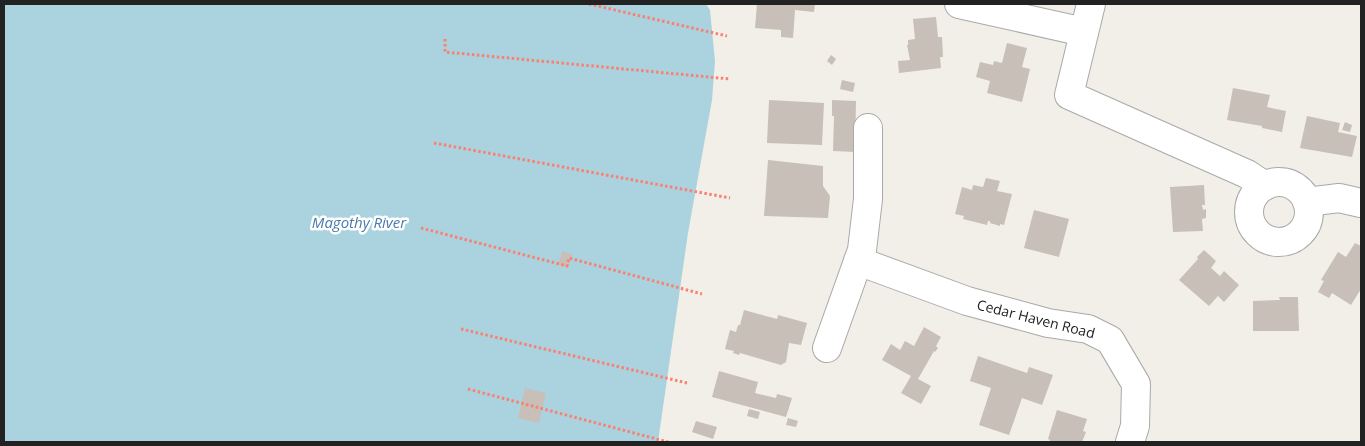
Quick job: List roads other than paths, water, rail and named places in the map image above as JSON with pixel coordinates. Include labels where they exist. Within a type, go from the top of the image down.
[{"type":"street","points":[[959,4],[1084,32]]},
{"type":"street","points":[[1091,4],[1069,95],[1247,174],[1264,186]]},
{"type":"street","points":[[827,348],[862,250],[868,199],[868,128]]},
{"type":"street","points":[[1274,182],[1289,185],[1302,193],[1306,202],[1309,212],[1303,230],[1296,237],[1287,241],[1277,242],[1259,235],[1249,219],[1248,209],[1251,200],[1264,186],[1274,182]]},
{"type":"street","points":[[1306,202],[1339,198],[1361,203]]},
{"type":"street","name":"Cedar Haven Road","points":[[858,261],[967,301],[1048,323],[1088,329],[1110,340],[1136,384],[1135,426],[1130,442]]},
{"type":"water","name":"Magothy River","points":[[4,4],[706,4],[710,10],[715,61],[712,100],[688,233],[658,442],[4,442]]}]
